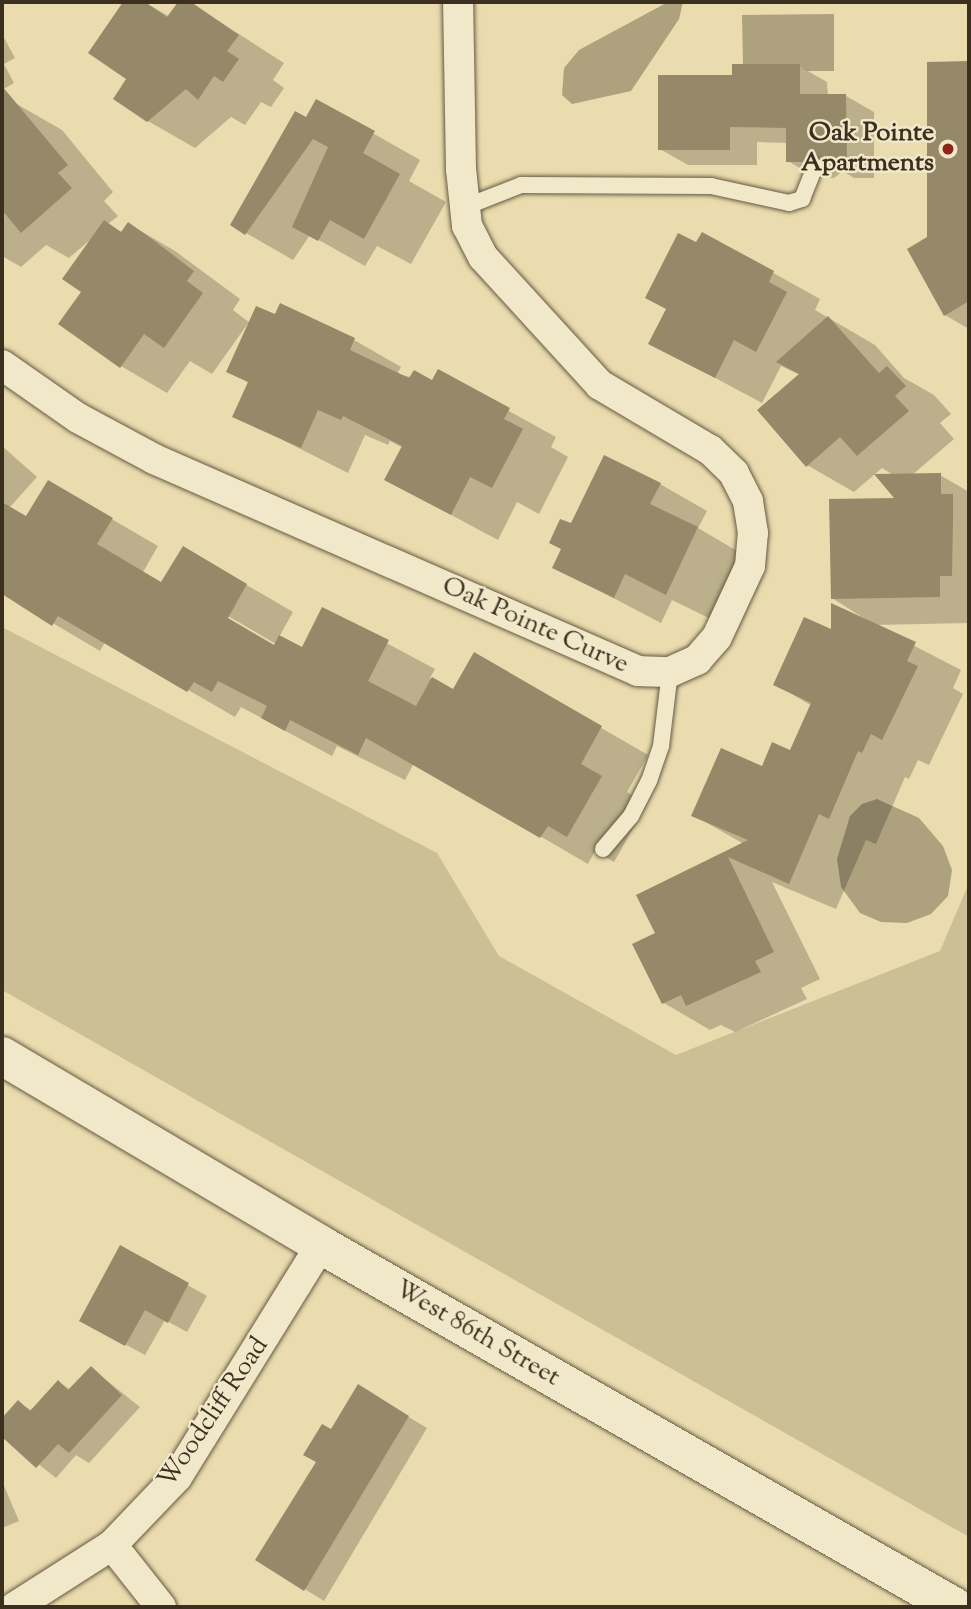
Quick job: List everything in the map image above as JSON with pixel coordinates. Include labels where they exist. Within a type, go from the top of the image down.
[{"type":"street","points":[[458,2],[465,207],[467,226],[482,257],[600,385],[710,450],[734,472],[748,501],[753,533],[750,566],[717,637],[697,660],[670,672]]},
{"type":"street","name":"Oak Pointe Curve","points":[[2,365],[78,418],[154,459],[638,671],[670,672]]},
{"type":"street","name":"West 86th Street","points":[[2,1056],[321,1245],[955,1607]]},
{"type":"street","name":"Woodcliff Road","points":[[15,1607],[112,1545],[177,1477],[321,1245]]},
{"type":"street","points":[[112,1545],[161,1607]]},
{"type":"lane","points":[[465,207],[521,185],[711,186],[789,202],[802,199],[815,166]]},
{"type":"lane","points":[[603,849],[631,816],[649,780],[661,746],[670,672]]},
{"type":"shaded area","points":[[668,2],[683,2],[679,19],[631,91],[572,104],[562,95],[564,68],[579,50]]},
{"type":"shaded area","points":[[834,14],[834,71],[807,71],[798,65],[743,65],[742,15]]},
{"type":"shaded area","points":[[2,627],[437,853],[499,956],[676,1055],[940,951],[969,883],[969,1537],[2,990]]},
{"type":"shaded area","points":[[877,799],[919,818],[943,846],[952,870],[948,896],[931,914],[907,923],[881,922],[860,913],[841,887],[837,859],[850,816],[862,804]]},
{"type":"building","points":[[123,2],[145,2],[167,17],[178,2],[191,2],[239,35],[227,51],[239,59],[223,82],[214,76],[198,100],[186,89],[147,122],[113,99],[126,79],[88,53]]},
{"type":"building","name":"Oak Pointe Apartments","points":[[969,61],[969,301],[944,316],[907,249],[927,237],[927,62]]},
{"type":"building","points":[[732,64],[800,64],[800,94],[846,94],[847,163],[825,163],[814,156],[805,162],[786,162],[786,128],[730,127],[730,150],[658,150],[658,75],[732,75]]},
{"type":"building","points":[[2,86],[68,165],[58,173],[72,188],[21,233],[2,210]]},
{"type":"building","points":[[316,99],[375,131],[363,153],[400,174],[364,239],[330,220],[318,241],[292,227],[328,147],[313,139],[245,235],[230,225],[295,111],[306,117]]},
{"type":"building","points":[[104,220],[121,232],[128,222],[152,239],[194,271],[187,281],[203,293],[164,348],[144,334],[120,368],[58,324],[81,292],[62,279]]},
{"type":"building","points":[[702,232],[774,271],[769,282],[787,292],[756,352],[734,340],[715,378],[648,344],[666,309],[645,298],[678,233],[696,242]]},
{"type":"building","points":[[280,303],[355,338],[350,350],[409,378],[414,370],[432,380],[438,369],[510,408],[504,419],[523,429],[492,488],[470,477],[451,515],[384,480],[402,446],[343,416],[341,420],[318,410],[301,448],[232,417],[248,382],[226,372],[256,306],[275,314]]},
{"type":"building","points":[[828,316],[879,373],[887,366],[906,386],[895,396],[909,411],[857,456],[840,437],[806,467],[757,410],[799,374],[776,362]]},
{"type":"building","points":[[604,455],[661,483],[650,504],[698,527],[666,595],[625,574],[614,598],[552,568],[561,549],[549,543],[560,519],[571,523]]},
{"type":"building","points":[[941,473],[941,494],[953,494],[953,523],[952,576],[940,576],[940,597],[831,599],[829,499],[894,498],[874,474]]},
{"type":"building","points":[[48,480],[113,518],[97,544],[161,582],[183,546],[247,584],[228,618],[274,645],[279,635],[302,647],[322,607],[389,640],[368,681],[416,706],[432,677],[453,689],[474,652],[602,726],[581,764],[602,776],[567,837],[548,826],[540,838],[366,738],[358,755],[290,720],[285,731],[261,718],[267,706],[218,681],[212,692],[194,682],[187,692],[58,616],[52,626],[2,594],[2,502],[26,516]]},
{"type":"building","points":[[831,603],[916,642],[907,661],[918,666],[882,740],[871,734],[862,753],[858,751],[829,819],[819,814],[789,884],[728,857],[774,952],[755,961],[761,972],[686,1006],[681,995],[662,1004],[632,944],[655,933],[636,895],[748,840],[691,816],[721,748],[762,766],[772,742],[790,750],[811,703],[773,685],[804,617],[831,629]]},
{"type":"building","points":[[120,1245],[189,1283],[168,1323],[145,1310],[125,1346],[79,1321]]},
{"type":"building","points":[[91,1366],[122,1395],[69,1453],[58,1444],[36,1468],[2,1437],[2,1418],[18,1400],[30,1411],[58,1380],[68,1390]]},
{"type":"building","points":[[358,1384],[409,1416],[304,1591],[255,1560],[316,1462],[303,1455],[322,1424],[331,1429]]},
{"type":"place","name":"Oak Pointe Apartments","points":[[948,149]]}]
